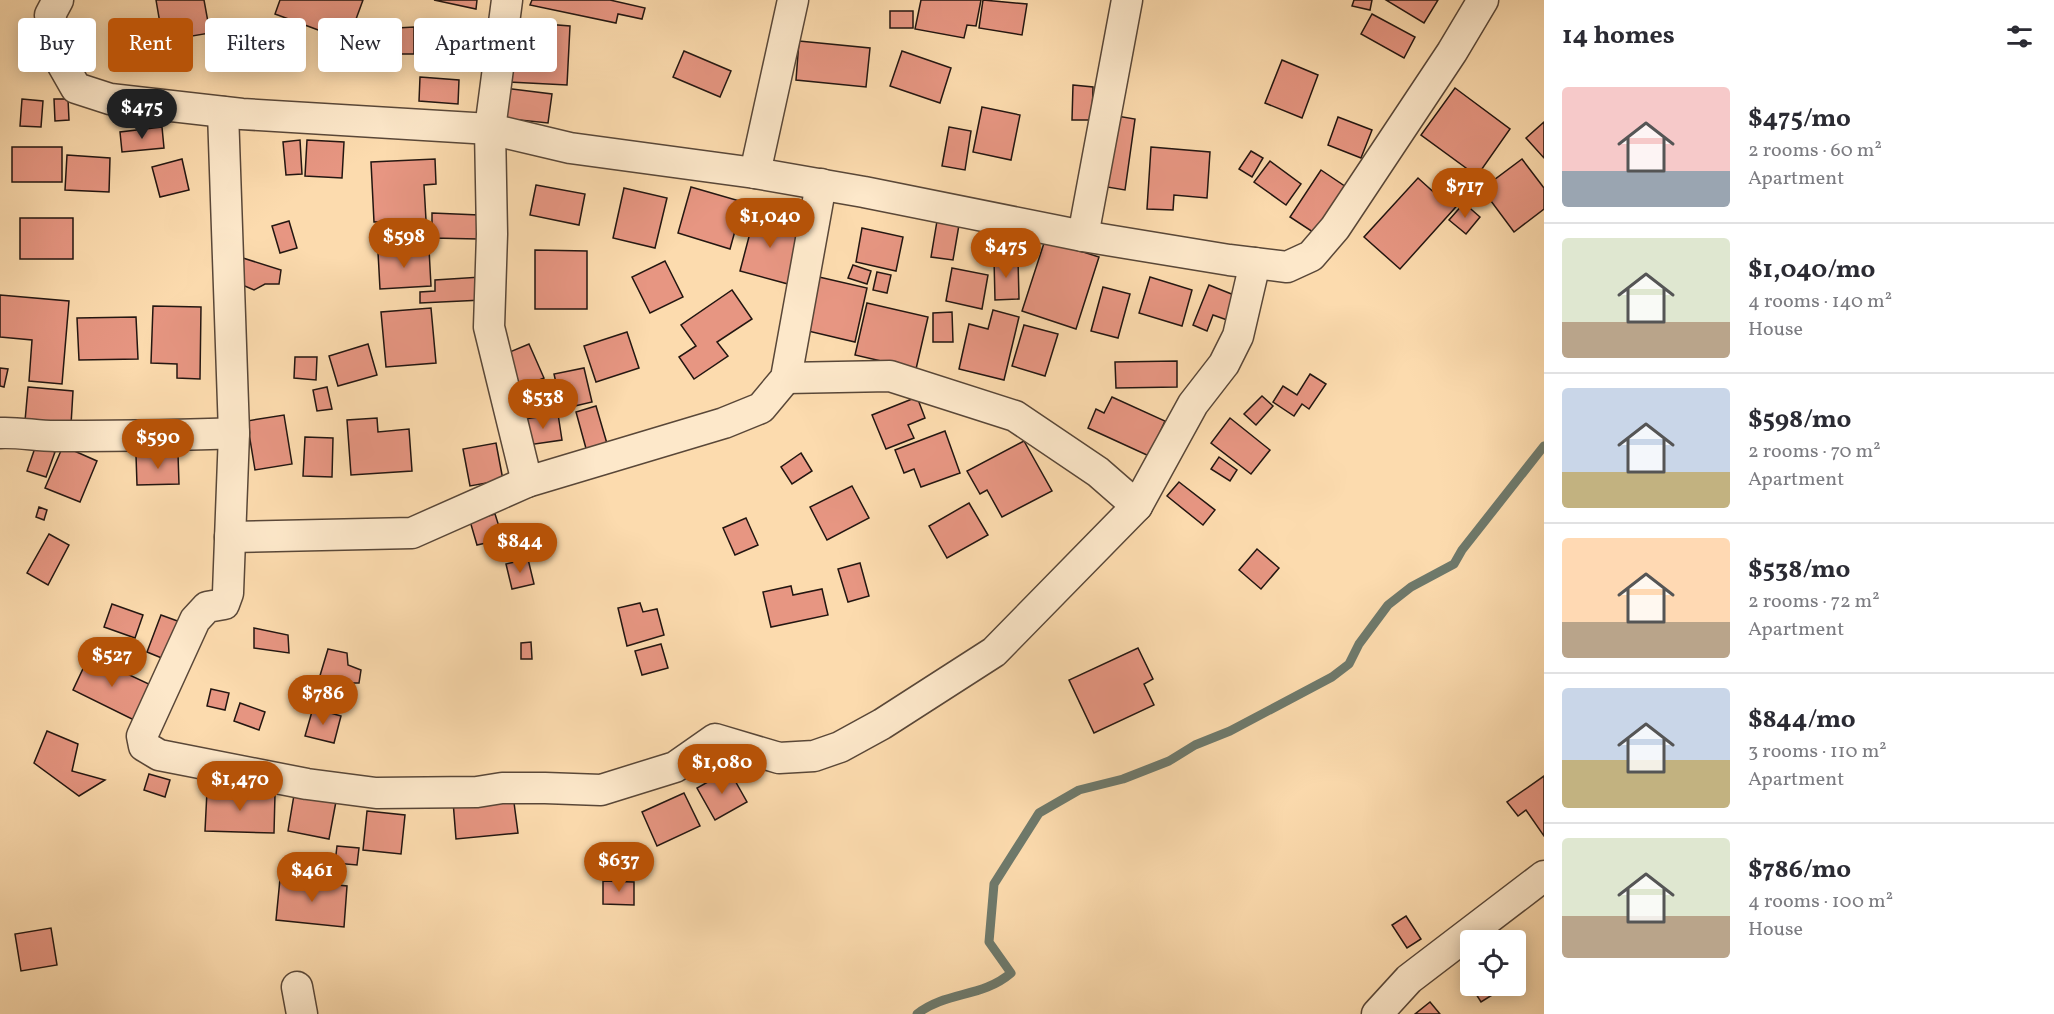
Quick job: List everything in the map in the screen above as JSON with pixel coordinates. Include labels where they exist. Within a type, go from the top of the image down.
[{"type":"street","points":[[58,0],[50,15],[60,60],[76,88],[110,99],[223,112],[490,129],[570,148],[755,173],[1083,236],[1287,267],[1311,256],[1329,235],[1452,52],[1483,0]]},
{"type":"street","points":[[507,0],[490,129],[492,234],[489,327],[527,482]]},
{"type":"street","points":[[755,173],[793,0]]},
{"type":"street","points":[[1083,236],[1127,0]]},
{"type":"street","points":[[223,112],[234,433],[228,593],[224,604],[207,607],[195,620],[142,735],[144,746],[159,755],[307,784],[376,793],[477,792],[545,788],[600,790],[675,767],[715,740],[779,758],[814,756],[840,747],[882,724],[994,652],[1137,506],[1193,404],[1224,364],[1238,336],[1255,263]]},
{"type":"street","points":[[230,537],[412,533],[527,482],[724,423],[761,408],[786,378],[821,184]]},
{"type":"street","points":[[786,378],[890,376],[1015,416],[1098,472],[1137,506]]},
{"type":"street","points":[[0,433],[20,431],[46,436],[150,437],[234,433]]},
{"type":"street","points":[[1377,1014],[1409,979],[1544,876]]},
{"type":"building","points":[[156,0],[204,0],[207,18],[205,18],[205,34],[193,36],[193,18],[159,18]]},
{"type":"building","points":[[280,0],[363,0],[356,18],[318,18],[318,30],[306,25],[306,18],[286,18],[275,14]]},
{"type":"building","points":[[434,0],[477,0],[476,9]]},
{"type":"building","points":[[532,0],[610,0],[645,8],[642,19],[618,14],[616,23],[530,5]]},
{"type":"building","points":[[921,0],[981,0],[976,26],[967,25],[964,38],[915,29]]},
{"type":"building","points":[[983,0],[1027,4],[1022,35],[979,28]]},
{"type":"building","points":[[1354,0],[1372,0],[1370,10],[1352,6]]},
{"type":"building","points":[[1386,0],[1438,0],[1424,23]]},
{"type":"building","points":[[890,11],[913,11],[913,28],[890,28]]},
{"type":"building","points":[[1372,14],[1415,37],[1404,58],[1361,34]]},
{"type":"building","points":[[557,25],[570,26],[567,85],[509,82],[510,72],[557,72]]},
{"type":"building","points":[[414,27],[414,54],[402,54],[402,28]]},
{"type":"building","points":[[799,41],[870,48],[866,87],[796,80]]},
{"type":"building","points":[[684,51],[731,71],[720,97],[673,77]]},
{"type":"building","points":[[902,51],[951,68],[940,103],[890,86]]},
{"type":"building","points":[[1282,60],[1318,75],[1302,118],[1265,103]]},
{"type":"building","points":[[420,77],[459,80],[458,104],[419,101]]},
{"type":"building","points":[[1073,85],[1093,87],[1092,120],[1072,120]]},
{"type":"building","points":[[504,88],[552,94],[548,123],[500,118]]},
{"type":"building","points":[[1455,88],[1510,129],[1477,176],[1421,135]]},
{"type":"building","points":[[22,99],[43,101],[41,127],[20,126]]},
{"type":"building","points":[[54,99],[68,99],[69,120],[55,121]]},
{"type":"building","points":[[982,107],[1020,115],[1011,160],[973,152]]},
{"type":"building","points":[[1111,115],[1135,119],[1125,190],[1101,186]]},
{"type":"building","points":[[1338,117],[1372,130],[1361,158],[1328,145]]},
{"type":"building","points":[[1544,122],[1544,158],[1526,138]]},
{"type":"building","points":[[162,127],[164,148],[122,152],[120,132]]},
{"type":"building","points":[[949,127],[971,131],[965,170],[942,166]]},
{"type":"building","points":[[300,140],[302,174],[286,175],[283,142]]},
{"type":"building","points":[[307,140],[344,142],[342,178],[305,176]]},
{"type":"building","points":[[12,147],[62,147],[62,182],[12,182]]},
{"type":"building","points":[[1151,147],[1210,152],[1207,198],[1174,195],[1173,210],[1147,209]]},
{"type":"building","points":[[1251,151],[1263,158],[1252,177],[1239,169]]},
{"type":"building","points":[[67,155],[110,158],[109,192],[65,190]]},
{"type":"building","points":[[182,159],[189,190],[160,197],[152,167]]},
{"type":"building","points":[[435,159],[436,184],[424,185],[426,220],[374,222],[371,162]]},
{"type":"building","points":[[1522,159],[1544,188],[1544,209],[1514,232],[1482,189]]},
{"type":"building","points":[[1270,161],[1301,184],[1286,205],[1254,182]]},
{"type":"building","points":[[1321,170],[1352,191],[1322,238],[1290,217]]},
{"type":"building","points":[[1418,178],[1439,197],[1450,186],[1463,199],[1400,269],[1364,237]]},
{"type":"building","points":[[536,185],[585,194],[579,225],[530,215]]},
{"type":"building","points":[[691,187],[743,202],[730,249],[678,233]]},
{"type":"building","points":[[624,188],[667,198],[655,248],[613,238]]},
{"type":"building","points":[[1464,203],[1480,217],[1466,234],[1449,220]]},
{"type":"building","points":[[756,210],[782,217],[779,226],[801,232],[788,284],[740,271]]},
{"type":"building","points":[[432,213],[479,215],[478,239],[432,238]]},
{"type":"building","points":[[938,215],[960,219],[953,260],[931,257]]},
{"type":"building","points":[[20,218],[73,218],[73,259],[20,259]]},
{"type":"building","points":[[289,221],[297,248],[280,253],[272,226]]},
{"type":"building","points":[[862,228],[903,237],[896,271],[856,262]]},
{"type":"building","points":[[1045,240],[1099,257],[1076,329],[1022,311]]},
{"type":"building","points":[[429,249],[431,286],[380,289],[378,252]]},
{"type":"building","points":[[535,250],[587,251],[587,309],[535,309]]},
{"type":"building","points":[[243,258],[281,270],[279,284],[265,284],[254,290],[240,284]]},
{"type":"building","points":[[994,259],[1018,259],[1019,299],[995,300]]},
{"type":"building","points":[[665,261],[683,297],[650,313],[632,277]]},
{"type":"building","points":[[853,265],[871,271],[867,284],[848,278]]},
{"type":"building","points":[[952,268],[988,275],[982,309],[946,301]]},
{"type":"building","points":[[877,272],[891,275],[887,293],[873,290]]},
{"type":"building","points":[[481,277],[483,300],[420,303],[420,292],[435,291],[435,280]]},
{"type":"building","points":[[819,277],[867,288],[855,342],[808,331]]},
{"type":"building","points":[[1150,277],[1192,290],[1182,326],[1139,313]]},
{"type":"building","points":[[1209,285],[1239,297],[1230,321],[1213,315],[1207,331],[1193,325]]},
{"type":"building","points":[[1103,287],[1130,294],[1118,338],[1091,331]]},
{"type":"building","points":[[732,290],[752,319],[717,342],[728,356],[694,379],[679,357],[696,346],[681,325]]},
{"type":"building","points":[[0,295],[69,301],[62,384],[29,381],[32,340],[0,337]]},
{"type":"building","points":[[867,303],[928,317],[916,369],[855,355]]},
{"type":"building","points":[[153,306],[201,307],[200,379],[177,378],[177,364],[151,363]]},
{"type":"building","points":[[431,308],[436,363],[386,367],[381,312]]},
{"type":"building","points":[[993,310],[1019,317],[1004,380],[959,369],[969,324],[988,329]]},
{"type":"building","points":[[952,312],[953,342],[933,342],[933,313]]},
{"type":"building","points":[[136,317],[138,359],[79,360],[77,318]]},
{"type":"building","points":[[1024,325],[1058,334],[1045,376],[1012,366]]},
{"type":"building","points":[[627,332],[639,368],[596,382],[584,346]]},
{"type":"building","points":[[368,344],[377,375],[338,386],[329,356]]},
{"type":"building","points":[[529,344],[544,378],[515,390],[500,356]]},
{"type":"building","points":[[295,357],[317,357],[316,380],[294,378]]},
{"type":"building","points":[[1177,361],[1177,387],[1116,388],[1115,362]]},
{"type":"building","points":[[0,368],[8,369],[4,387],[0,386]]},
{"type":"building","points":[[584,368],[592,402],[562,409],[554,374]]},
{"type":"building","points":[[1310,374],[1326,384],[1309,409],[1302,404],[1294,416],[1273,402],[1283,386],[1297,395]]},
{"type":"building","points":[[28,387],[73,391],[71,425],[25,421]]},
{"type":"building","points":[[327,387],[332,409],[317,411],[313,390]]},
{"type":"building","points":[[1262,396],[1273,406],[1256,425],[1244,414]]},
{"type":"building","points":[[917,397],[925,418],[908,425],[914,438],[886,449],[872,415]]},
{"type":"building","points":[[1112,397],[1165,421],[1149,456],[1088,428],[1096,409],[1104,413]]},
{"type":"building","points":[[596,406],[608,447],[587,452],[576,412]]},
{"type":"building","points":[[558,414],[562,440],[528,445],[524,419]]},
{"type":"building","points":[[284,415],[292,464],[255,470],[247,421]]},
{"type":"building","points":[[377,418],[378,432],[409,429],[412,471],[351,475],[347,420]]},
{"type":"building","points":[[1230,418],[1270,450],[1251,474],[1211,443]]},
{"type":"building","points":[[945,431],[960,473],[921,487],[914,469],[904,473],[895,450]]},
{"type":"building","points":[[305,437],[333,438],[332,477],[303,476]]},
{"type":"building","points":[[1024,441],[1052,491],[1002,517],[987,490],[980,494],[967,471]]},
{"type":"building","points":[[496,443],[503,480],[470,486],[463,449]]},
{"type":"building","points":[[36,445],[55,452],[46,477],[27,471]]},
{"type":"building","points":[[63,446],[97,461],[80,502],[45,488]]},
{"type":"building","points":[[801,453],[812,471],[792,484],[781,467]]},
{"type":"building","points":[[178,454],[179,484],[137,485],[136,455]]},
{"type":"building","points":[[1219,457],[1237,470],[1230,481],[1211,469]]},
{"type":"building","points":[[1179,482],[1215,510],[1203,525],[1167,496]]},
{"type":"building","points":[[852,486],[869,518],[827,540],[810,507]]},
{"type":"building","points":[[969,503],[988,535],[947,558],[929,526]]},
{"type":"building","points":[[39,507],[47,510],[44,520],[36,517]]},
{"type":"building","points":[[495,514],[503,539],[477,545],[470,521]]},
{"type":"building","points":[[746,518],[758,545],[735,555],[723,528]]},
{"type":"building","points":[[49,534],[69,545],[48,585],[27,573]]},
{"type":"building","points":[[1257,549],[1279,568],[1261,589],[1239,570]]},
{"type":"building","points":[[528,559],[534,584],[512,589],[506,564]]},
{"type":"building","points":[[860,563],[869,596],[848,602],[838,569]]},
{"type":"building","points":[[791,586],[793,595],[822,589],[828,615],[771,627],[763,592]]},
{"type":"building","points":[[640,603],[643,612],[657,609],[664,635],[627,646],[618,608]]},
{"type":"building","points":[[112,604],[143,615],[135,638],[104,627]]},
{"type":"building","points":[[161,615],[183,623],[169,661],[147,652]]},
{"type":"building","points":[[254,628],[288,635],[289,653],[254,648]]},
{"type":"building","points":[[531,642],[532,659],[521,659],[521,643]]},
{"type":"building","points":[[661,644],[668,668],[642,675],[635,651]]},
{"type":"building","points":[[1138,648],[1153,679],[1144,684],[1154,705],[1094,733],[1069,680]]},
{"type":"building","points":[[328,649],[347,653],[348,665],[361,670],[359,683],[340,683],[338,706],[313,699]]},
{"type":"building","points":[[89,656],[151,685],[134,720],[73,690]]},
{"type":"building","points":[[211,689],[229,693],[225,710],[207,706]]},
{"type":"building","points":[[240,703],[265,712],[259,730],[234,721]]},
{"type":"building","points":[[313,708],[341,716],[334,743],[305,736]]},
{"type":"building","points":[[47,731],[78,744],[72,771],[105,780],[79,796],[34,763]]},
{"type":"building","points":[[729,770],[747,802],[715,820],[697,788]]},
{"type":"building","points":[[149,774],[170,780],[165,797],[144,790]]},
{"type":"building","points":[[1544,776],[1544,836],[1526,810],[1518,816],[1507,802]]},
{"type":"building","points":[[295,789],[337,796],[329,839],[288,831]]},
{"type":"building","points":[[207,791],[275,794],[274,833],[205,831]]},
{"type":"building","points":[[684,793],[700,826],[657,846],[642,812]]},
{"type":"building","points":[[513,795],[518,833],[456,839],[453,801]]},
{"type":"building","points":[[367,811],[405,815],[401,854],[363,850]]},
{"type":"building","points":[[337,846],[359,848],[357,865],[335,863]]},
{"type":"building","points":[[280,879],[347,886],[344,927],[276,920]]},
{"type":"building","points":[[603,881],[634,882],[634,905],[603,904]]},
{"type":"building","points":[[1406,916],[1421,939],[1407,948],[1392,925]]},
{"type":"building","points":[[51,928],[57,965],[21,971],[15,934]]},
{"type":"building","points":[[1477,996],[1491,996],[1481,1002]]},
{"type":"building","points":[[1430,1002],[1440,1014],[1415,1014]]},
{"type":"waterway","points":[[917,1014],[940,1001],[988,987],[1011,973],[989,942],[994,884],[1039,813],[1079,790],[1123,779],[1169,761],[1195,745],[1230,731],[1332,677],[1349,664],[1359,644],[1388,605],[1411,587],[1454,564],[1462,550],[1544,446]]}]
